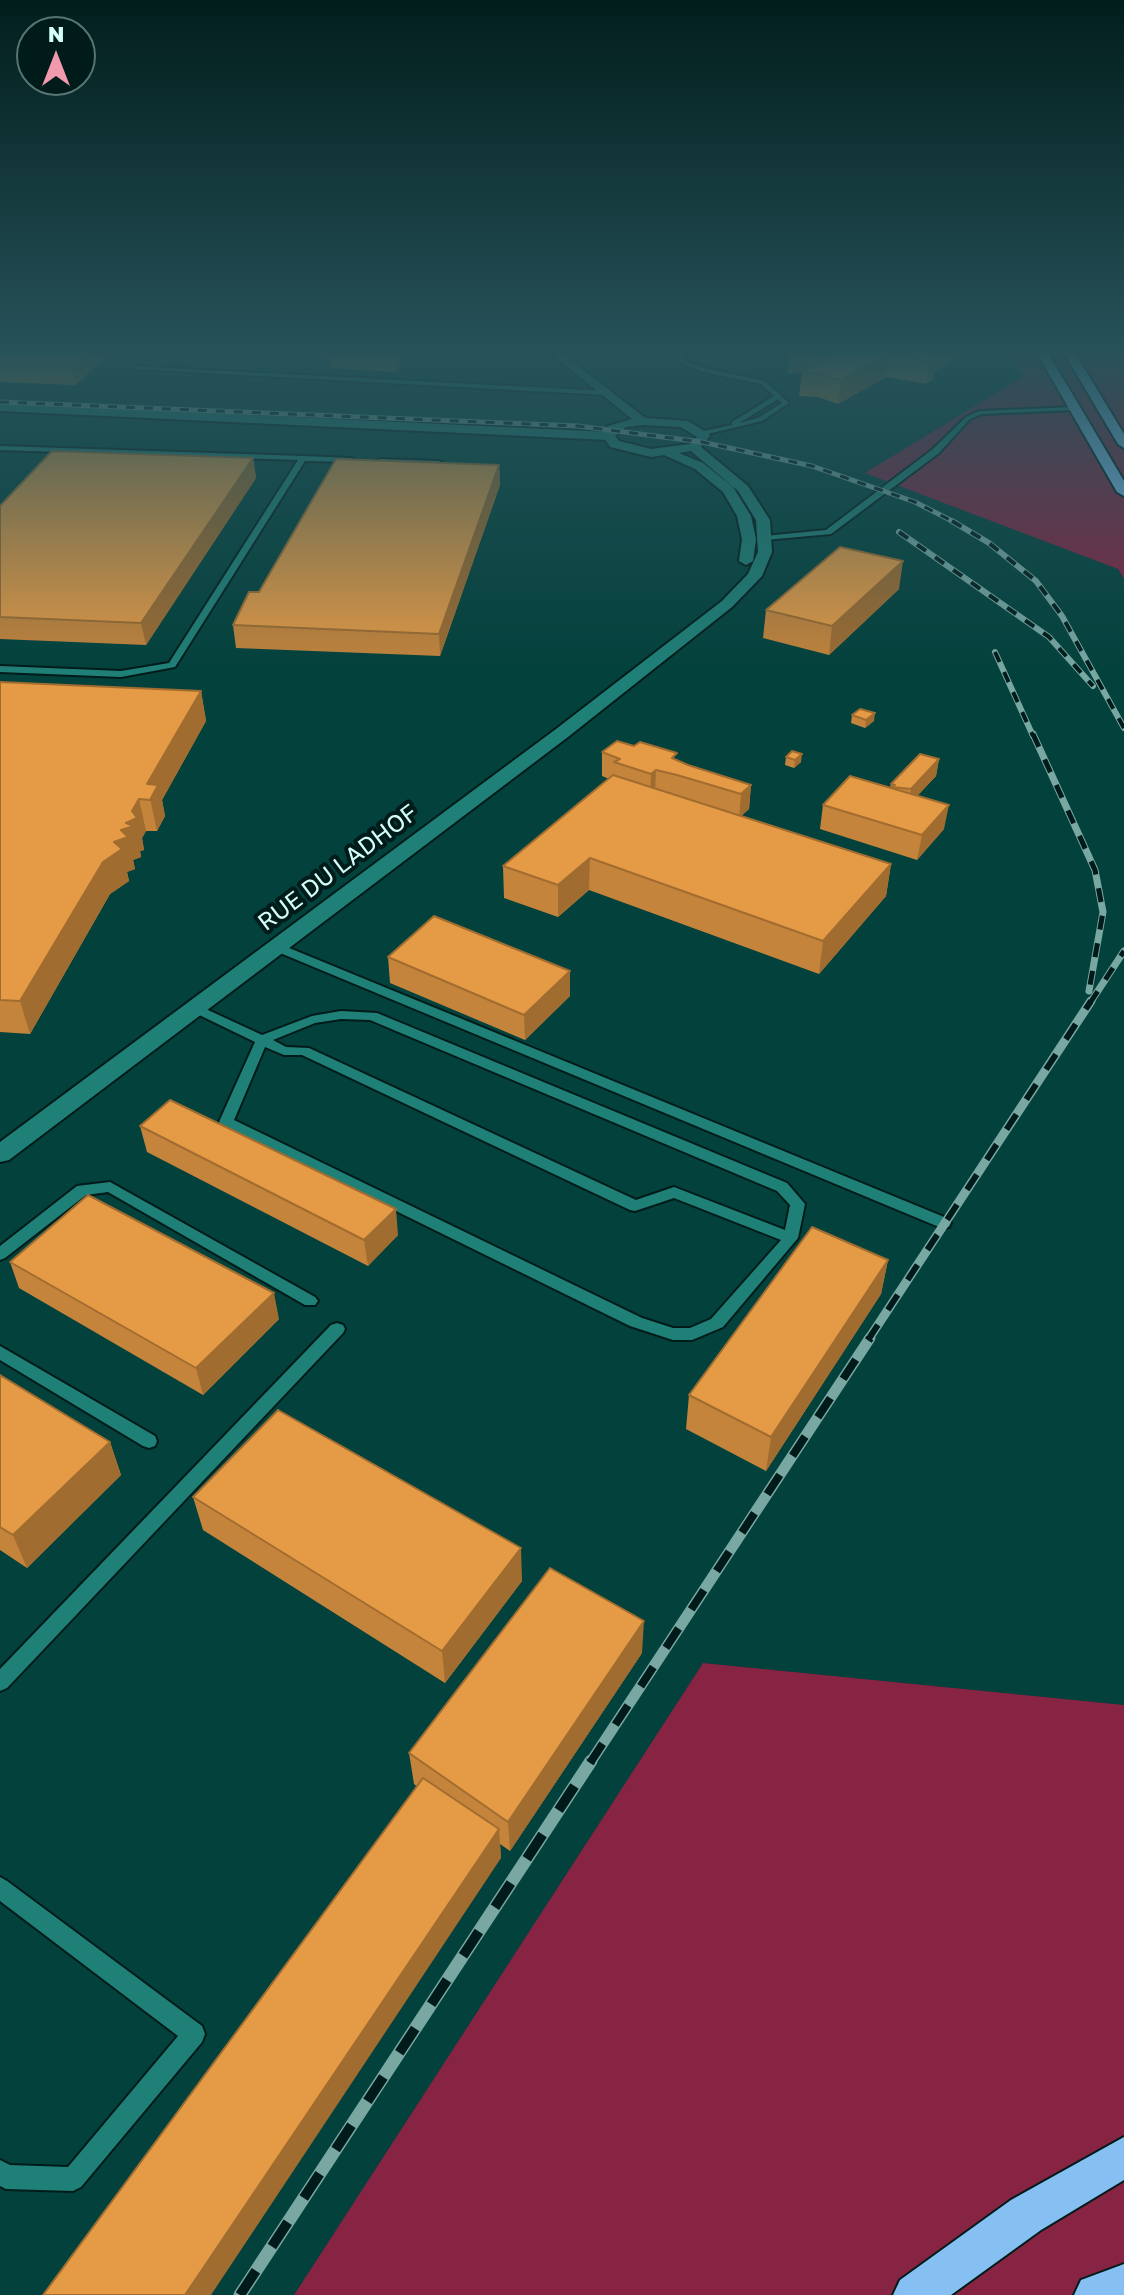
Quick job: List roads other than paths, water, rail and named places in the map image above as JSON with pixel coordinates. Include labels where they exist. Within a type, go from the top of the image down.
[{"type":"highway","points":[[1105,460],[1124,492]]},
{"type":"highway","points":[[915,2295],[1026,2215],[1124,2157]]},
{"type":"highway","points":[[1096,2295],[1124,2285]]},
{"type":"main road","name":"RUE DU LADHOF","points":[[685,460],[699,466],[728,490],[744,516],[749,539],[742,575],[705,622]]},
{"type":"main road","points":[[710,460],[756,505],[765,538]]},
{"type":"main road","name":"RUE DU LADHOF","points":[[0,1154],[705,622],[755,576],[765,552],[765,538]]},
{"type":"lane","points":[[0,669],[121,674],[172,665],[302,460]]},
{"type":"lane","points":[[360,460],[439,463]]},
{"type":"lane","points":[[765,538],[828,532],[924,460]]},
{"type":"lane","points":[[277,947],[944,1223]]},
{"type":"lane","points":[[195,1008],[284,1051],[304,1051],[635,1206],[674,1192],[791,1238]]},
{"type":"lane","points":[[341,1015],[372,1016],[782,1187],[798,1204],[791,1238],[717,1323],[692,1334],[673,1334],[636,1322],[226,1122],[262,1040],[312,1020],[341,1015]]},
{"type":"lane","points":[[0,1254],[82,1190],[110,1187],[310,1301]]},
{"type":"lane","points":[[0,1682],[337,1329]]},
{"type":"lane","points":[[0,1352],[149,1441]]},
{"type":"lane","points":[[0,1888],[194,2034],[73,2179],[6,2177],[0,2172]]},
{"type":"railway","points":[[785,460],[812,466],[915,502],[956,523]]},
{"type":"railway","points":[[952,521],[989,543],[1036,581],[1062,616],[1124,728]]},
{"type":"railway","points":[[899,532],[1049,637],[1093,686]]},
{"type":"railway","points":[[995,652],[1033,736]]},
{"type":"railway","points":[[1033,734],[1095,870],[1103,912],[1089,991]]},
{"type":"railway","points":[[1090,1003],[1124,951]]},
{"type":"railway","points":[[868,1340],[1091,1001]]},
{"type":"railway","points":[[590,1763],[870,1338]]},
{"type":"railway","points":[[240,2295],[591,1761]]}]
